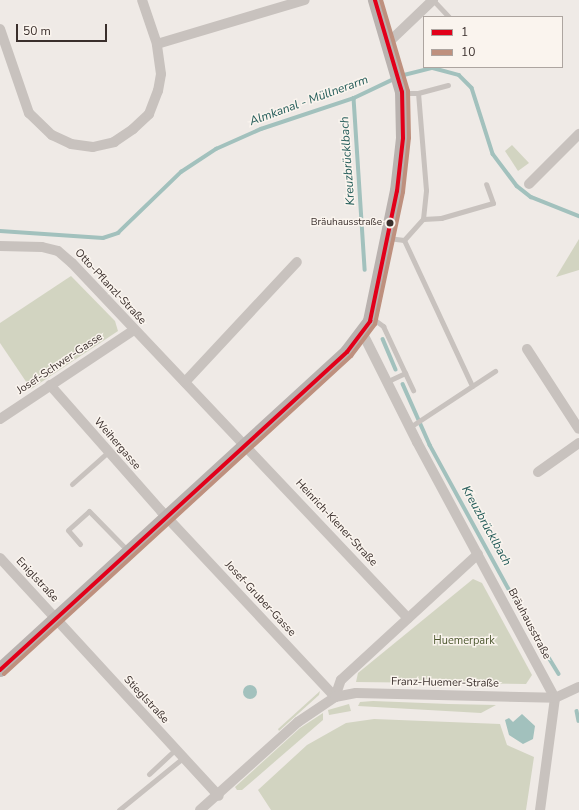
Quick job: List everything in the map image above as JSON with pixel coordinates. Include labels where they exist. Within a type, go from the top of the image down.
[{"type":"street","points":[[0,29],[29,113],[52,135],[71,144],[92,146],[114,142],[149,114],[161,74],[157,44],[142,0]]},
{"type":"street","points":[[157,44],[305,0]]},
{"type":"street","points":[[0,670],[246,445],[363,334],[372,318],[387,238],[403,138],[400,82],[376,0]]},
{"type":"street","points":[[389,42],[433,0]]},
{"type":"street","points":[[529,184],[579,134]]},
{"type":"street","name":"Otto-Pflanzl-Straße","points":[[0,246],[58,251],[246,445]]},
{"type":"street","points":[[184,382],[297,262]]},
{"type":"street","name":"Josef-Schwer-Gasse","points":[[0,420],[134,330]]},
{"type":"street","name":"Bräuhausstraße","points":[[363,334],[388,382],[416,423],[478,554],[554,698]]},
{"type":"street","points":[[527,349],[579,429]]},
{"type":"street","name":"Weihergasse","points":[[50,385],[167,517]]},
{"type":"street","points":[[538,472],[579,443]]},
{"type":"street","name":"Heinrich-Kiener-Straße","points":[[246,445],[408,618]]},
{"type":"street","name":"Josef-Gruber-Gasse","points":[[167,517],[335,697]]},
{"type":"street","points":[[335,697],[341,680],[478,554]]},
{"type":"street","name":"Eniglstraße","points":[[0,558],[56,619]]},
{"type":"street","name":"Stieglstraße","points":[[56,619],[219,796]]},
{"type":"street","points":[[540,810],[554,698],[579,687]]},
{"type":"street","name":"Franz-Huemer-Straße","points":[[200,810],[219,796],[298,722],[335,697],[356,693],[554,698]]},
{"type":"lane","points":[[433,0],[448,16]]},
{"type":"lane","points":[[400,82],[418,93],[448,85]]},
{"type":"lane","points":[[404,240],[423,219],[426,190],[418,93]]},
{"type":"lane","points":[[423,219],[441,218],[493,203],[486,184]]},
{"type":"lane","points":[[387,238],[404,240]]},
{"type":"lane","points":[[404,240],[472,386]]},
{"type":"lane","points":[[372,318],[383,326],[413,390]]},
{"type":"lane","points":[[416,423],[495,371]]},
{"type":"lane","points":[[388,382],[405,373]]},
{"type":"lane","points":[[72,484],[108,452]]},
{"type":"lane","points":[[80,544],[68,530],[89,511],[129,552]]},
{"type":"lane","points":[[149,774],[176,749]]},
{"type":"lane","points":[[119,810],[184,757]]},
{"type":"green space","points":[[512,145],[529,163],[518,171],[505,151]]},
{"type":"green space","points":[[579,239],[579,270],[556,277]]},
{"type":"green space","points":[[71,276],[115,321],[118,331],[31,389],[0,343],[0,323]]},
{"type":"green space","name":"Huemerpark","points":[[473,579],[482,583],[532,675],[526,684],[356,682],[358,673]]},
{"type":"green space","points":[[320,691],[319,695],[279,731],[278,729]]},
{"type":"green space","points":[[373,701],[496,705],[481,713],[358,706],[360,702]]},
{"type":"green space","points":[[349,704],[351,711],[329,715],[328,710]]},
{"type":"green space","points":[[323,713],[323,720],[242,790],[237,790],[235,787],[300,728]]},
{"type":"green space","points":[[374,719],[500,724],[507,745],[534,757],[526,810],[271,810],[258,790],[307,745],[346,723]]},
{"type":"water","points":[[247,685],[253,685],[257,689],[257,695],[253,699],[247,699],[243,695],[243,689]]},
{"type":"water","points":[[522,714],[535,726],[533,739],[523,744],[509,735],[505,720],[509,718],[513,722]]},
{"type":"waterway","name":"Almkanal - Müllnerarm","points":[[400,76],[433,68],[459,75],[472,88],[493,154],[517,186],[531,197],[579,216]]},
{"type":"waterway","name":"Almkanal - Müllnerarm","points":[[0,231],[103,238],[118,233],[181,172],[216,149],[261,129],[354,98],[394,79]]},
{"type":"waterway","name":"Kreuzbrücklbach","points":[[354,98],[365,270]]},
{"type":"waterway","name":"Kreuzbrücklbach","points":[[383,339],[396,369]]},
{"type":"waterway","name":"Kreuzbrücklbach","points":[[403,384],[430,445],[526,620],[559,674]]},
{"type":"waterway","name":"Kreuzbrücklbach","points":[[577,711],[579,721]]},
{"type":"transit line","name":"1","points":[[0,670],[347,352],[370,321],[397,191],[403,138],[402,92],[375,0]]},
{"type":"transit line","name":"10","points":[[4,674],[351,356],[375,324],[403,192],[409,138],[408,91],[381,0]]},
{"type":"place","name":"Bräuhausstraße","points":[[390,223]]}]
